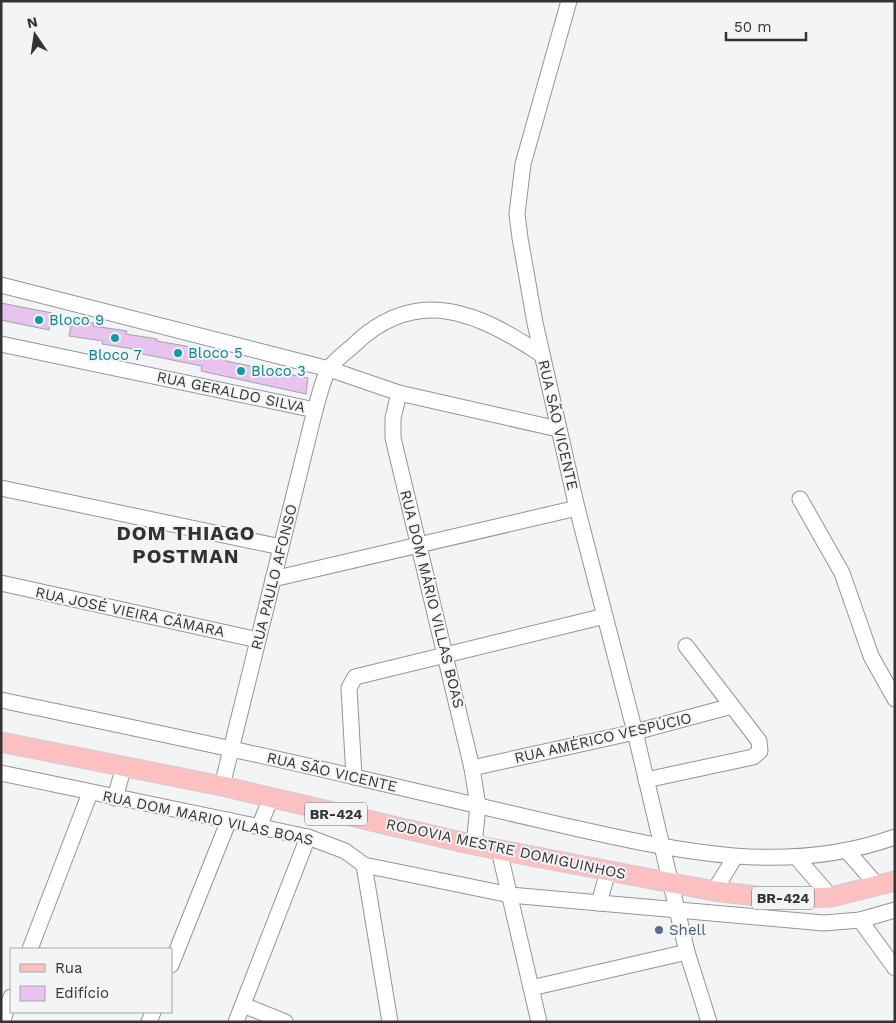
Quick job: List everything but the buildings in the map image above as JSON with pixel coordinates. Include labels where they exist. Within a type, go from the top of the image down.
[{"type":"main road","name":"RODOVIA MESTRE DOMIGUINHOS","points":[[1,742],[222,786],[474,845],[670,884],[774,898],[830,896],[886,884]]},
{"type":"street","name":"RUA SÃO VICENTE","points":[[569,1],[523,164],[518,214],[526,279],[577,508],[635,732],[677,912],[709,1022]]},
{"type":"street","points":[[1,285],[329,368],[399,392],[558,429]]},
{"type":"street","points":[[329,368],[373,327],[393,317],[417,310],[448,310],[484,320],[510,333],[542,355]]},
{"type":"street","points":[[373,313],[393,317]]},
{"type":"street","name":"RUA GERALDO SILVA","points":[[1,344],[315,410]]},
{"type":"street","name":"RUA PAULO AFONSO","points":[[222,786],[315,410],[329,368]]},
{"type":"street","name":"RUA DOM MÁRIO VILLAS BOAS","points":[[399,392],[393,418],[393,438],[417,545],[446,654],[472,768],[478,806],[474,845]]},
{"type":"street","points":[[1,488],[280,547]]},
{"type":"street","points":[[800,499],[842,573],[871,656],[895,699]]},
{"type":"street","points":[[273,579],[577,508]]},
{"type":"street","name":"RUA JOSÉ VIEIRA CÂMARA","points":[[1,583],[258,640]]},
{"type":"street","points":[[354,777],[349,688],[354,677],[605,616]]},
{"type":"street","points":[[646,780],[756,755],[760,748],[759,741],[686,646]]},
{"type":"street","name":"RUA SÃO VICENTE","points":[[1,700],[232,749],[662,846]]},
{"type":"street","name":"RUA AMÉRICO VESPÚCIO","points":[[472,768],[635,732],[732,706]]},
{"type":"street","points":[[115,798],[124,766]]},
{"type":"street","name":"RUA DOM MARIO VILAS BOAS","points":[[1,773],[308,837],[345,851],[364,864],[510,895],[809,923],[842,923],[895,910]]},
{"type":"street","points":[[30,948],[90,793]]},
{"type":"street","points":[[259,827],[271,798]]},
{"type":"street","points":[[172,962],[229,820]]},
{"type":"street","points":[[236,1022],[308,837]]},
{"type":"street","points":[[662,846],[734,857],[797,858],[847,851],[895,837]]},
{"type":"street","points":[[499,850],[539,1022]]},
{"type":"street","points":[[847,851],[886,884]]},
{"type":"street","points":[[714,891],[734,857]]},
{"type":"street","points":[[797,858],[830,896]]},
{"type":"street","points":[[364,864],[390,1022]]},
{"type":"street","points":[[599,903],[608,871]]},
{"type":"street","points":[[860,920],[895,968]]},
{"type":"street","points":[[531,988],[688,952]]},
{"type":"street","points":[[2,1022],[10,1000]]},
{"type":"street","points":[[243,1005],[285,1022]]},
{"type":"place","name":"Bloco 9","points":[[39,320]]},
{"type":"place","name":"Bloco 7","points":[[115,338]]},
{"type":"place","name":"Bloco 5","points":[[178,353]]},
{"type":"place","name":"Bloco 3","points":[[241,371]]},
{"type":"place","name":"Shell","points":[[659,930]]},
{"type":"district","name":"DOM THIAGO POSTMAN","points":[[186,544]]}]
